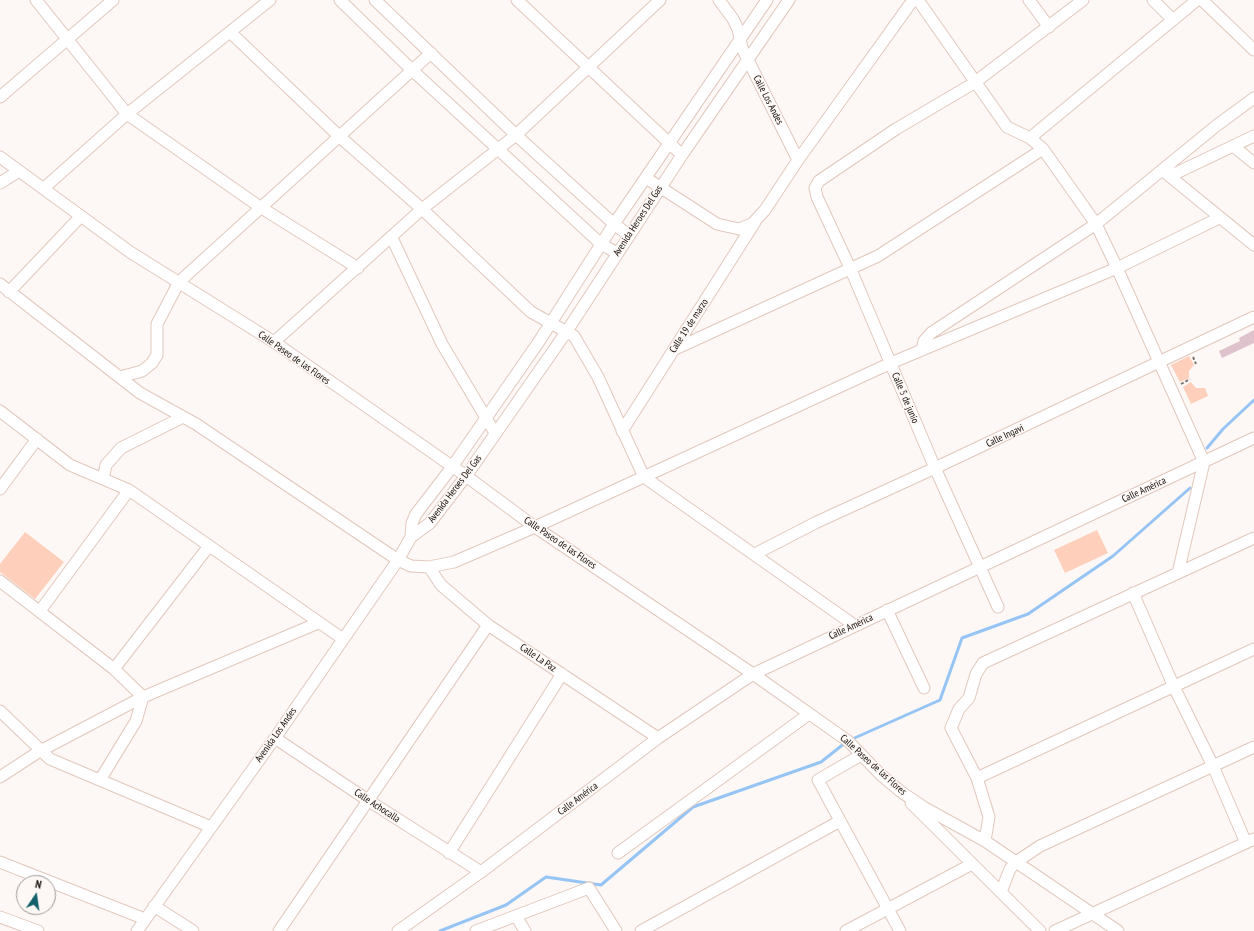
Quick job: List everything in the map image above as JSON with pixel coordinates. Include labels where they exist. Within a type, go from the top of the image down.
[{"type":"street","points":[[36,0],[127,114],[260,207],[358,268]]},
{"type":"street","points":[[0,96],[113,0]]},
{"type":"street","points":[[44,188],[127,114],[270,0]]},
{"type":"street","points":[[340,0],[412,70],[601,244],[617,253]]},
{"type":"street","points":[[375,0],[516,135],[614,224],[629,235]]},
{"type":"street","points":[[517,0],[682,155]]},
{"type":"street","points":[[274,342],[392,238],[422,209],[516,135],[660,0]]},
{"type":"street","name":"Calle Los Andes","points":[[719,0],[733,19],[748,60],[798,160]]},
{"type":"street","name":"Avenida Heroes Del Gas","points":[[411,537],[412,523],[416,514],[452,467],[551,323],[614,224],[767,0]]},
{"type":"street","name":"Avenida Heroes Del Gas","points":[[411,537],[430,523],[466,476],[567,331],[682,155],[789,0]]},
{"type":"street","name":"Calle 19 de marzo","points":[[622,431],[756,222],[798,160],[913,0]]},
{"type":"street","points":[[918,0],[974,83],[1007,128],[1030,138],[1043,149],[1096,224],[1117,268],[1158,363],[1204,462],[1178,573]]},
{"type":"street","points":[[1029,0],[1049,27]]},
{"type":"street","points":[[974,83],[1083,0]]},
{"type":"street","points":[[1153,0],[1173,20]]},
{"type":"street","points":[[1030,138],[1197,0]]},
{"type":"street","points":[[1202,0],[1254,50]]},
{"type":"street","points":[[230,32],[340,137],[422,209],[531,312],[574,336],[598,377],[644,477],[854,625]]},
{"type":"street","points":[[120,377],[142,371],[152,363],[157,355],[157,324],[178,282],[340,137],[431,53]]},
{"type":"street","name":"Calle 5 de junio","points":[[974,83],[896,129],[820,181],[815,188],[817,197],[851,270],[935,468],[998,607]]},
{"type":"street","points":[[922,350],[924,341],[930,333],[1096,224],[1166,173],[1254,98]]},
{"type":"street","points":[[1166,173],[1254,136]]},
{"type":"street","points":[[1233,146],[1254,163]]},
{"type":"street","points":[[675,349],[851,270],[878,256],[1043,149]]},
{"type":"street","name":"Calle Paseo de las Flores","points":[[0,157],[130,252],[274,342],[466,476],[535,527],[753,674],[848,741],[880,774],[925,808],[986,841],[1118,931]]},
{"type":"street","points":[[0,183],[19,171]]},
{"type":"street","points":[[1166,173],[1219,218],[1254,245]]},
{"type":"street","points":[[646,178],[718,224],[739,229],[756,222]]},
{"type":"street","points":[[9,292],[81,216]]},
{"type":"street","points":[[0,284],[140,393],[183,417],[398,560],[411,566],[429,566],[454,562],[535,527],[891,363],[1117,268],[1219,218]]},
{"type":"street","points":[[392,238],[442,344],[495,433]]},
{"type":"street","name":"Calle Ingavi","points":[[755,554],[817,522],[935,468],[1254,317]]},
{"type":"street","points":[[0,411],[70,465],[129,490],[344,640]]},
{"type":"street","points":[[103,479],[106,465],[121,448],[183,417]]},
{"type":"street","name":"Calle América","points":[[398,931],[481,872],[658,738],[753,674],[854,625],[1254,438]]},
{"type":"street","points":[[0,489],[37,439]]},
{"type":"street","points":[[40,612],[129,490]]},
{"type":"street","name":"Avenida Los Andes","points":[[137,931],[344,640],[398,560],[411,537]]},
{"type":"street","points":[[986,841],[989,817],[977,778],[951,728],[959,709],[969,698],[976,674],[983,663],[1254,538]]},
{"type":"street","points":[[114,669],[209,546]]},
{"type":"street","name":"Calle La Paz","points":[[429,566],[441,585],[488,625],[658,738]]},
{"type":"street","points":[[0,581],[114,669],[144,697]]},
{"type":"street","points":[[1055,931],[1250,841],[1174,687],[1133,594]]},
{"type":"street","points":[[887,610],[924,688]]},
{"type":"street","points":[[0,777],[40,751],[144,697],[318,623]]},
{"type":"street","points":[[279,931],[488,625]]},
{"type":"street","points":[[977,778],[1254,649]]},
{"type":"street","points":[[449,853],[562,674]]},
{"type":"street","points":[[100,780],[136,721],[144,697]]},
{"type":"street","points":[[0,711],[40,751],[62,766],[100,780],[211,827]]},
{"type":"street","points":[[618,853],[809,714]]},
{"type":"street","name":"Calle Achocalla","points":[[275,738],[369,801],[481,872]]},
{"type":"street","points":[[1001,892],[1010,869],[1016,862],[1040,846],[1254,747]]},
{"type":"street","points":[[861,755],[818,780],[900,931]]},
{"type":"street","points":[[905,794],[913,807],[1040,931]]},
{"type":"street","points":[[642,931],[840,821]]},
{"type":"street","points":[[0,862],[145,919]]},
{"type":"street","points":[[846,931],[972,864]]},
{"type":"street","points":[[476,931],[589,888],[616,931]]},
{"type":"street","points":[[154,906],[193,931]]},
{"type":"street","points":[[516,916],[524,931]]},
{"type":"street","points":[[0,917],[38,931]]},
{"type":"shaded area","points":[[1189,356],[1194,365],[1189,371],[1189,378],[1180,382],[1171,365]]},
{"type":"shaded area","points":[[1191,382],[1196,388],[1205,388],[1208,396],[1191,404],[1183,387]]},
{"type":"shaded area","points":[[1097,530],[1108,553],[1065,573],[1054,550]]},
{"type":"shaded area","points":[[25,532],[64,562],[35,599],[0,572],[0,564]]},
{"type":"building","points":[[1254,330],[1254,343],[1222,358],[1219,351],[1240,341],[1239,338]]},
{"type":"waterway","points":[[1207,448],[1223,429],[1254,400]]},
{"type":"waterway","points":[[850,740],[940,700],[962,638],[1028,614],[1113,556],[1190,488]]},
{"type":"waterway","points":[[440,931],[506,905],[546,877],[601,885],[693,807],[821,762],[845,743]]}]
